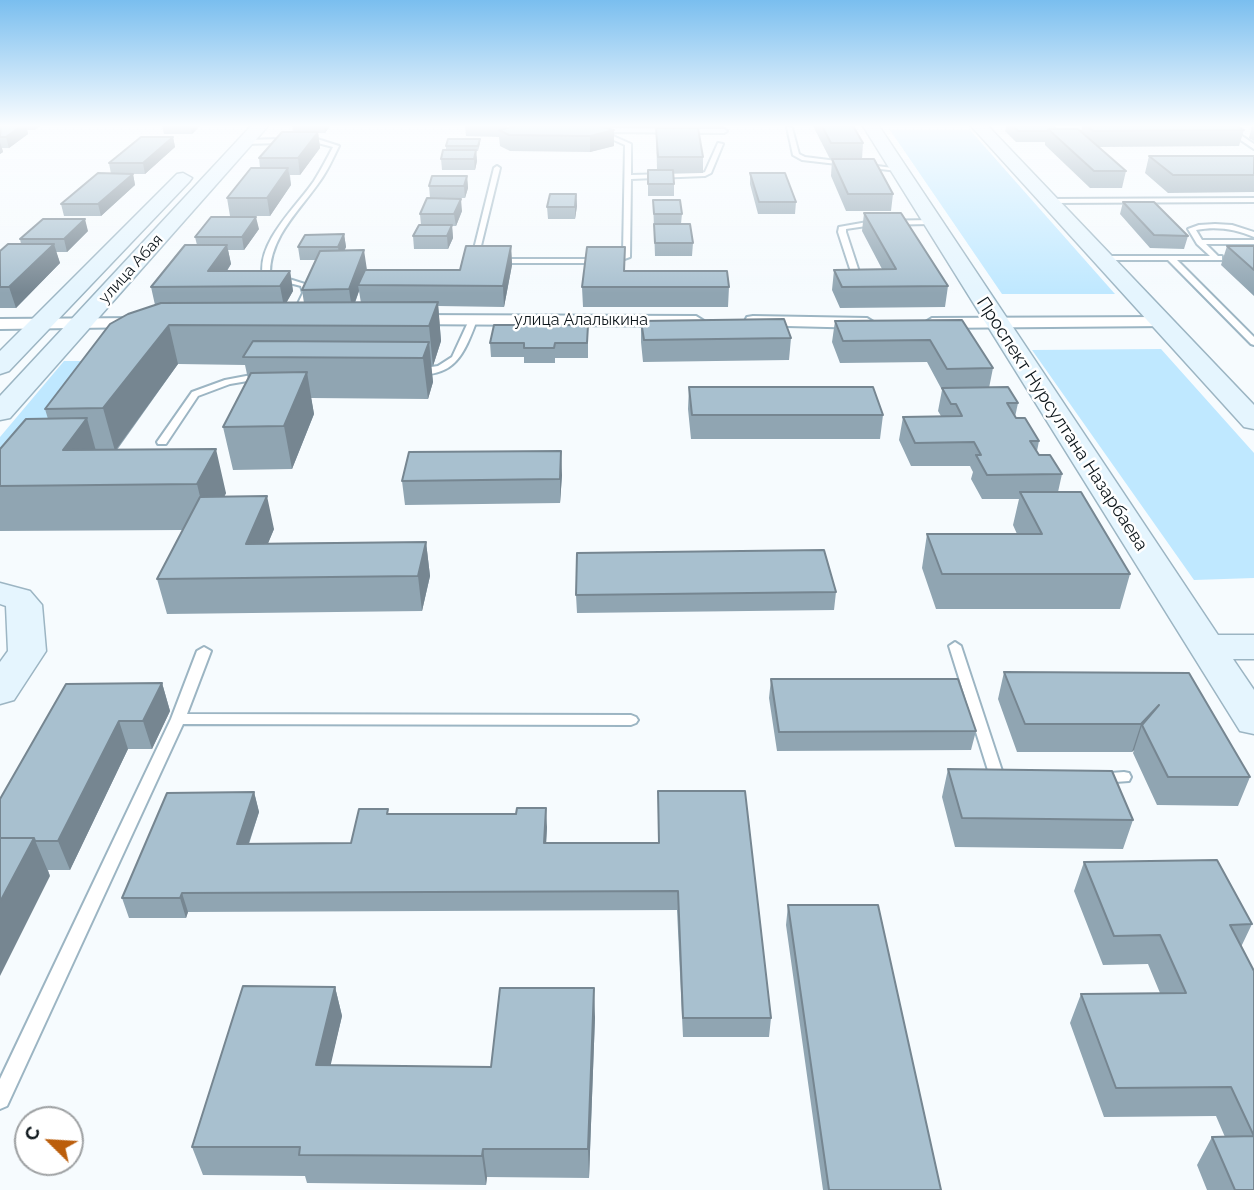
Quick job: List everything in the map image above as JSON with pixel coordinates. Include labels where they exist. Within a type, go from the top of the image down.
[{"type":"main road","name":"улица Абая","points":[[0,366],[180,182]]},
{"type":"main road","name":"улица Абая","points":[[0,412],[82,323],[204,182]]},
{"type":"main road","name":"Проспект Нурсултана Назарбаева","points":[[906,182],[1254,721]]},
{"type":"main road","points":[[1031,182],[1162,322],[1244,400],[1254,421]]},
{"type":"main road","points":[[0,593],[18,598],[24,605],[0,691]]},
{"type":"main road","points":[[1206,647],[1254,648]]},
{"type":"street","name":"улица Алалыкина","points":[[390,320],[878,323]]},
{"type":"street","points":[[919,323],[1162,322]]},
{"type":"street","points":[[0,324],[161,323]]},
{"type":"lane","points":[[293,321],[307,293],[303,285],[266,275],[264,264],[286,220],[317,182]]},
{"type":"lane","points":[[494,182],[475,255],[492,261],[613,261],[627,255],[628,182]]},
{"type":"lane","points":[[1049,201],[1254,200]]},
{"type":"lane","points":[[859,284],[843,228],[873,223],[932,222]]},
{"type":"lane","points":[[1216,258],[1191,231],[1196,227],[1242,228],[1254,235]]},
{"type":"lane","points":[[1200,242],[1254,242]]},
{"type":"lane","points":[[1102,258],[1229,258]]},
{"type":"lane","points":[[1170,258],[1254,342]]},
{"type":"lane","points":[[409,372],[443,370],[457,360],[473,320]]},
{"type":"lane","points":[[162,442],[195,394],[253,376],[279,376]]},
{"type":"lane","points":[[955,646],[999,783],[1013,782]]},
{"type":"lane","points":[[0,1100],[178,719],[204,651]]},
{"type":"lane","points":[[178,719],[631,720]]},
{"type":"lane","points":[[1082,779],[1124,777]]},
{"type":"shaded area","points":[[925,182],[1016,182],[1115,294],[1002,294]]},
{"type":"shaded area","points":[[1161,349],[1254,453],[1254,578],[1194,580],[1032,350]]},
{"type":"shaded area","points":[[64,361],[115,361],[0,505],[0,437]]},
{"type":"building","points":[[88,182],[124,182],[98,204],[61,204]]},
{"type":"building","points":[[240,182],[279,182],[267,198],[227,198]]},
{"type":"building","points":[[430,182],[465,182],[464,186],[429,186]]},
{"type":"building","points":[[648,182],[674,182],[674,184],[648,184]]},
{"type":"building","points":[[753,182],[788,182],[796,202],[759,202]]},
{"type":"building","points":[[842,182],[886,182],[893,194],[848,194]]},
{"type":"building","points":[[550,194],[576,194],[575,207],[547,207]]},
{"type":"building","points":[[427,198],[461,199],[454,214],[420,214]]},
{"type":"building","points":[[653,200],[680,200],[682,214],[654,214]]},
{"type":"building","points":[[1123,202],[1154,202],[1188,236],[1154,235]]},
{"type":"building","points":[[864,213],[901,213],[948,286],[842,287],[834,270],[896,269]]},
{"type":"building","points":[[211,217],[256,217],[242,237],[195,237]]},
{"type":"building","points":[[43,219],[85,219],[64,239],[20,239]]},
{"type":"building","points":[[654,224],[690,224],[693,243],[655,243]]},
{"type":"building","points":[[419,225],[452,225],[447,236],[413,236]]},
{"type":"building","points":[[344,234],[338,247],[298,247],[305,235]]},
{"type":"building","points":[[8,244],[54,244],[9,287],[0,287],[0,251]]},
{"type":"building","points":[[185,245],[227,245],[208,271],[290,271],[280,286],[151,287]]},
{"type":"building","points":[[466,246],[511,246],[503,286],[358,285],[365,270],[460,270]]},
{"type":"building","points":[[1227,246],[1254,246],[1254,270]]},
{"type":"building","points":[[587,247],[625,247],[624,271],[727,271],[729,287],[582,287]]},
{"type":"building","points":[[364,250],[349,289],[302,290],[320,251]]},
{"type":"building","points":[[438,302],[429,326],[169,325],[103,408],[45,409],[110,324],[128,314],[161,303]]},
{"type":"building","points":[[784,319],[791,338],[644,340],[641,321]]},
{"type":"building","points":[[962,320],[993,368],[947,369],[930,340],[843,341],[835,321]]},
{"type":"building","points":[[494,325],[588,325],[587,343],[555,343],[554,348],[524,348],[524,343],[490,343]]},
{"type":"building","points":[[253,341],[429,342],[423,358],[243,357]]},
{"type":"building","points":[[307,372],[284,426],[223,427],[251,373]]},
{"type":"building","points":[[689,387],[873,387],[883,415],[692,415]]},
{"type":"building","points":[[1008,387],[1018,403],[1007,403],[1016,418],[1025,418],[1039,441],[1030,441],[1039,455],[1050,455],[1062,474],[987,475],[976,455],[981,455],[974,442],[915,443],[903,417],[962,416],[942,388]]},
{"type":"building","points":[[87,418],[63,450],[216,449],[197,484],[0,486],[0,449],[26,419]]},
{"type":"building","points":[[561,451],[560,479],[402,481],[409,452]]},
{"type":"building","points":[[1020,492],[1081,492],[1130,574],[942,574],[927,534],[1042,534]]},
{"type":"building","points":[[267,496],[246,544],[426,542],[418,576],[157,579],[200,497]]},
{"type":"building","points":[[824,550],[836,592],[576,595],[577,553]]},
{"type":"building","points":[[1004,672],[1189,673],[1250,777],[1168,777],[1142,725],[1159,705],[1141,724],[1025,724]]},
{"type":"building","points":[[771,679],[958,679],[976,731],[779,732]]},
{"type":"building","points":[[162,683],[143,721],[119,721],[58,841],[0,838],[0,799],[66,684]]},
{"type":"building","points":[[948,769],[1112,771],[1133,820],[962,818]]},
{"type":"building","points":[[658,791],[745,791],[771,1018],[683,1018],[678,891],[182,893],[180,898],[122,898],[167,793],[254,792],[237,844],[351,843],[359,809],[388,809],[387,814],[516,814],[517,808],[546,808],[544,843],[659,843]]},
{"type":"building","points":[[0,838],[34,838],[0,902]]},
{"type":"building","points":[[1217,860],[1252,924],[1230,925],[1254,971],[1254,1136],[1231,1087],[1116,1088],[1081,994],[1186,993],[1160,935],[1114,936],[1084,862]]},
{"type":"building","points":[[788,905],[878,905],[941,1190],[829,1190]]},
{"type":"building","points":[[243,986],[335,987],[316,1065],[491,1067],[500,988],[594,988],[588,1149],[483,1149],[482,1156],[299,1155],[300,1147],[192,1147]]},
{"type":"building","points":[[1254,1136],[1254,1190],[1235,1190],[1212,1137]]}]
